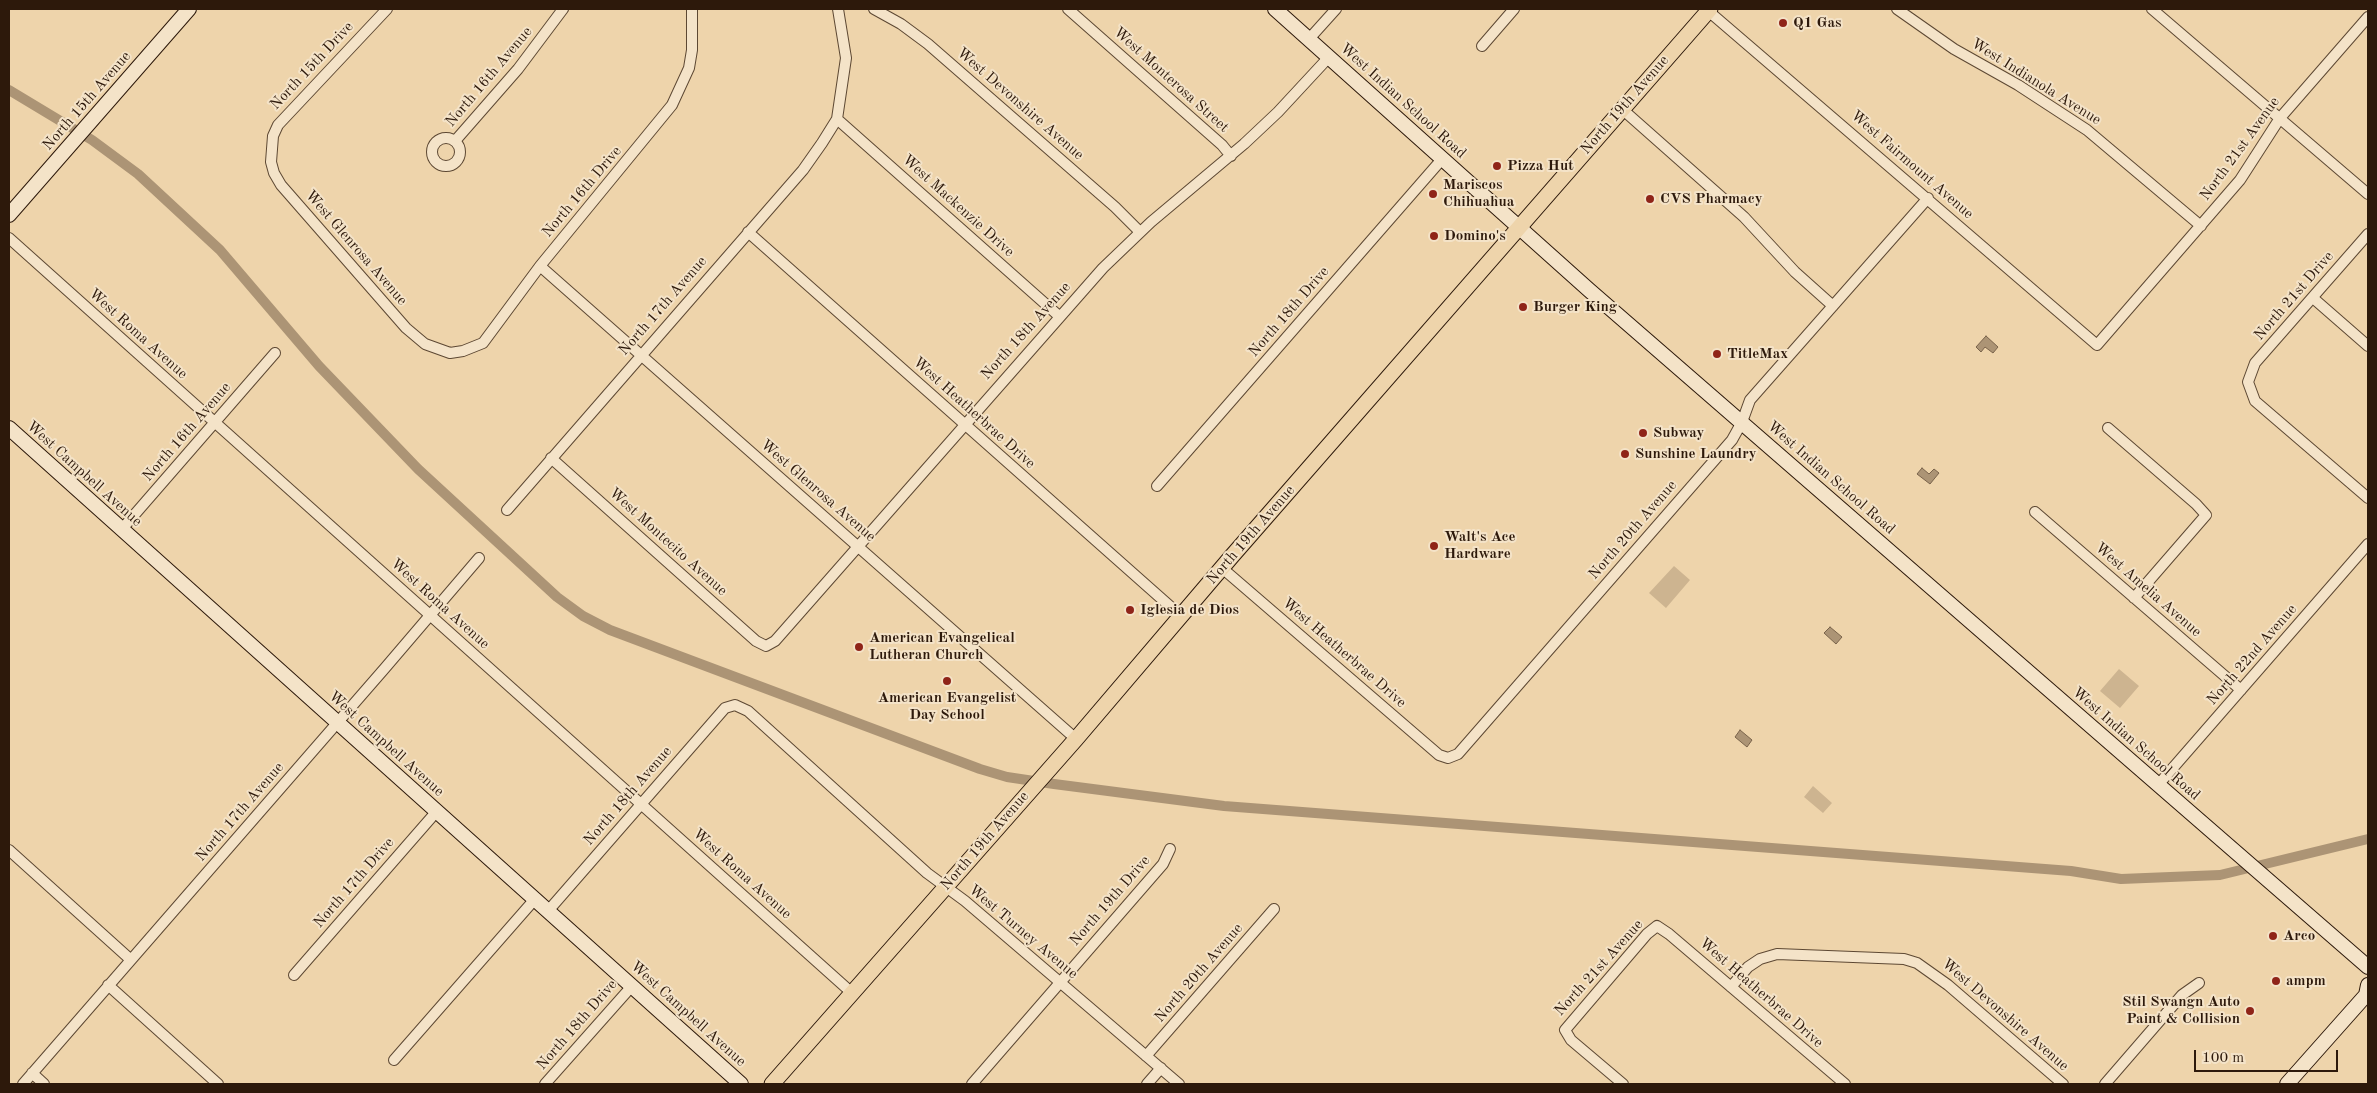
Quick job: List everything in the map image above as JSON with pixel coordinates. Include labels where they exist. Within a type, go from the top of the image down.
[{"type":"main road","name":"North 15th Avenue","points":[[9,215],[189,9]]},
{"type":"main road","name":"West Indian School Road","points":[[1275,9],[1519,227],[2368,967]]},
{"type":"main road","name":"North 19th Avenue","points":[[772,1084],[1076,739],[1222,568],[1708,9]]},
{"type":"main road","name":"West Campbell Avenue","points":[[9,428],[742,1084]]},
{"type":"main road","points":[[2287,1084],[2366,995],[2368,985]]},
{"type":"street","name":"North 15th Drive","points":[[271,151],[273,136],[278,125],[387,9]]},
{"type":"street","name":"North 16th Avenue","points":[[455,141],[518,69],[563,9]]},
{"type":"street","name":"North 16th Drive","points":[[440,350],[450,353],[463,351],[483,343],[540,266],[672,104],[689,68],[693,36],[692,9]]},
{"type":"street","points":[[837,119],[846,58],[838,9]]},
{"type":"street","name":"West Devonshire Avenue","points":[[874,9],[901,24],[928,44],[1115,207],[1140,232]]},
{"type":"street","name":"West Monterosa Street","points":[[1068,9],[1231,156]]},
{"type":"street","points":[[1309,39],[1336,9]]},
{"type":"street","points":[[1482,46],[1514,9]]},
{"type":"street","name":"West Fairmount Avenue","points":[[1708,9],[2097,345]]},
{"type":"street","name":"West Indianola Avenue","points":[[1897,9],[1954,49],[2018,85],[2087,130],[2201,226]]},
{"type":"street","points":[[2152,9],[2368,194]]},
{"type":"street","name":"North 21st Avenue","points":[[2097,345],[2240,180],[2280,118],[2368,17]]},
{"type":"street","name":"North 18th Avenue","points":[[766,646],[775,641],[1058,316],[1103,268],[1140,232],[1231,156],[1278,112],[1329,57]]},
{"type":"street","points":[[1622,109],[1744,217],[1795,272],[1833,306]]},
{"type":"street","name":"North 17th Avenue","points":[[507,510],[640,354],[803,170],[837,119]]},
{"type":"street","name":"West Mackenzie Drive","points":[[837,119],[1058,316]]},
{"type":"street","name":"West Glenrosa Avenue","points":[[271,151],[274,174],[281,185],[406,328],[425,344],[440,350]]},
{"type":"street","name":"North 18th Drive","points":[[1157,486],[1443,158]]},
{"type":"street","name":"North 20th Avenue","points":[[1448,758],[1458,754],[1730,442],[1742,422],[1750,400],[1928,198]]},
{"type":"street","name":"West Heatherbrae Drive","points":[[748,232],[1181,616]]},
{"type":"street","name":"North 21st Drive","points":[[2368,234],[2314,298],[2255,363],[2248,382],[2255,401],[2368,498]]},
{"type":"street","name":"West Roma Avenue","points":[[9,238],[852,993]]},
{"type":"street","name":"West Glenrosa Avenue","points":[[540,266],[1076,739]]},
{"type":"street","points":[[2314,298],[2368,346]]},
{"type":"street","name":"North 16th Avenue","points":[[122,530],[274,354]]},
{"type":"street","points":[[2108,428],[2196,504],[2206,515],[2134,598]]},
{"type":"street","name":"West Montecito Avenue","points":[[551,458],[756,641],[766,646]]},
{"type":"street","name":"West Amelia Avenue","points":[[2035,512],[2241,690]]},
{"type":"street","name":"North 22nd Avenue","points":[[2158,785],[2368,544]]},
{"type":"street","name":"North 17th Avenue","points":[[22,1084],[479,558]]},
{"type":"street","name":"West Heatherbrae Drive","points":[[1222,568],[1440,755],[1448,758]]},
{"type":"street","name":"North 18th Avenue","points":[[548,911],[725,708],[735,705]]},
{"type":"street","name":"West Turney Avenue","points":[[735,705],[748,711],[927,873],[1180,1084]]},
{"type":"street","name":"North 17th Drive","points":[[294,975],[437,812]]},
{"type":"street","name":"North 19th Drive","points":[[972,1084],[1162,864],[1170,849]]},
{"type":"street","points":[[9,850],[131,960]]},
{"type":"street","points":[[394,1060],[535,899]]},
{"type":"street","name":"North 20th Avenue","points":[[1146,1056],[1274,909]]},
{"type":"street","name":"North 21st Avenue","points":[[1616,1082],[1571,1040],[1565,1030],[1647,934],[1657,926]]},
{"type":"street","name":"West Heatherbrae Drive","points":[[1657,926],[1845,1084]]},
{"type":"street","name":"West Devonshire Avenue","points":[[1731,987],[1748,967],[1760,959],[1777,954],[1904,959],[1928,968],[2063,1084]]},
{"type":"street","points":[[2106,1084],[2182,996],[2199,983]]},
{"type":"street","points":[[108,985],[218,1084]]},
{"type":"street","name":"North 18th Drive","points":[[545,1084],[632,986]]},
{"type":"street","points":[[1147,1084],[1161,1068]]},
{"type":"street","points":[[32,1073],[44,1084]]},
{"type":"shaded area","points":[[1986,336],[1998,347],[1993,353],[1985,347],[1981,352],[1976,347]]},
{"type":"shaded area","points":[[1922,468],[1929,474],[1934,469],[1939,473],[1930,484],[1917,474]]},
{"type":"shaded area","points":[[1674,566],[1690,580],[1666,608],[1649,593]]},
{"type":"shaded area","points":[[1830,627],[1842,637],[1836,644],[1824,633]]},
{"type":"shaded area","points":[[2119,669],[2139,686],[2120,708],[2100,691]]},
{"type":"shaded area","points":[[1740,730],[1752,740],[1747,747],[1735,737]]},
{"type":"shaded area","points":[[1813,786],[1832,803],[1823,813],[1804,797]]},
{"type":"waterway","points":[[9,90],[92,140],[138,174],[220,250],[319,366],[418,469],[557,597],[583,616],[610,630],[980,769],[1007,777],[1224,806],[2071,871],[2121,879],[2220,875],[2368,839]]},
{"type":"place","name":"Q1 Gas","points":[[1783,23]]},
{"type":"place","name":"Pizza Hut","points":[[1497,166]]},
{"type":"place","name":"Mariscos Chihuahua","points":[[1433,194]]},
{"type":"place","name":"CVS Pharmacy","points":[[1650,199]]},
{"type":"place","name":"Domino's","points":[[1434,236]]},
{"type":"place","name":"Burger King","points":[[1523,307]]},
{"type":"place","name":"TitleMax","points":[[1717,354]]},
{"type":"place","name":"Subway","points":[[1643,433]]},
{"type":"place","name":"Sunshine Laundry","points":[[1625,454]]},
{"type":"place","name":"Walt's Ace Hardware","points":[[1434,546]]},
{"type":"place","name":"Iglesia de Dios","points":[[1130,610]]},
{"type":"place","name":"American Evangelical Lutheran Church","points":[[859,647]]},
{"type":"place","name":"American Evangelist Day School","points":[[947,681]]},
{"type":"place","name":"Arco","points":[[2273,936]]},
{"type":"place","name":"ampm","points":[[2276,981]]},
{"type":"place","name":"Stil Swangn Auto Paint & Collision","points":[[2250,1011]]}]
